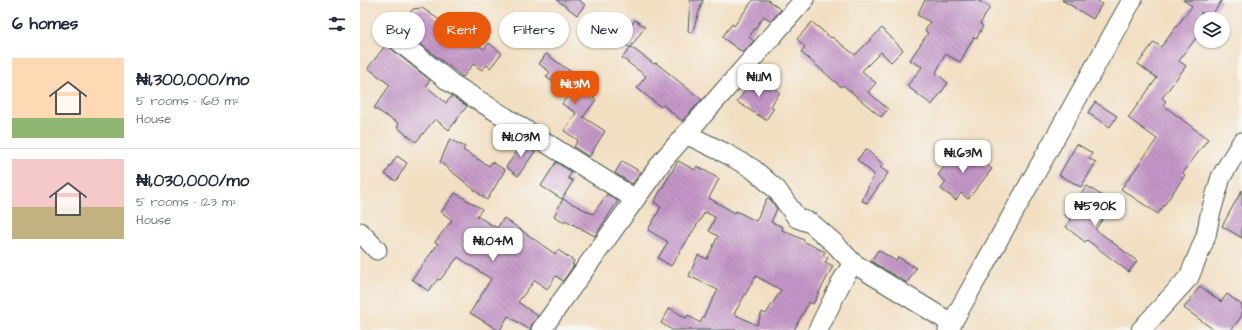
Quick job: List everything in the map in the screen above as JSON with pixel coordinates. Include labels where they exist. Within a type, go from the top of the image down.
[{"type":"street","points":[[541,330],[664,159],[804,0]]},
{"type":"street","points":[[686,134],[753,169],[776,190],[797,218],[811,224],[834,243],[853,264],[950,327],[1132,0]]},
{"type":"street","points":[[407,48],[451,83],[635,199]]},
{"type":"street","points":[[1141,330],[1189,277],[1206,236],[1210,215],[1221,177],[1242,142]]},
{"type":"street","points":[[811,224],[844,260],[842,281]]},
{"type":"street","points":[[360,232],[378,250]]},
{"type":"street","points":[[818,330],[842,281],[853,264]]},
{"type":"building","points":[[557,0],[579,0],[585,5],[579,12],[577,12],[577,15]]},
{"type":"building","points":[[690,0],[703,0],[692,33],[688,32]]},
{"type":"building","points":[[753,0],[768,0],[781,10],[771,21],[764,16],[749,37],[754,41],[743,53],[722,37],[732,24],[734,26]]},
{"type":"building","points":[[925,0],[977,0],[990,7],[980,24],[983,26],[977,38],[974,37],[960,62],[945,54],[936,73],[948,83],[932,105],[907,86],[922,67],[910,60],[928,33],[925,31],[930,22],[917,15]]},
{"type":"building","points":[[1062,0],[1096,0],[1102,4],[1093,19]]},
{"type":"building","points":[[1183,0],[1222,0],[1214,12],[1194,12],[1194,41],[1179,61],[1186,66],[1162,98],[1166,101],[1163,105],[1208,139],[1183,173],[1185,175],[1158,214],[1121,189],[1157,139],[1128,118],[1157,78],[1138,64],[1154,42],[1161,47],[1192,6]]},
{"type":"building","points":[[422,8],[433,16],[433,48],[484,49],[491,48],[491,45],[502,53],[490,68],[487,65],[482,70],[473,64],[463,77],[425,48],[425,12],[410,12],[413,9]]},
{"type":"building","points":[[635,20],[645,27],[633,44],[633,22]]},
{"type":"building","points":[[812,22],[855,55],[882,28],[903,50],[891,62],[881,52],[862,71],[876,83],[868,92],[888,109],[881,117],[843,85],[841,87],[801,52],[805,47],[797,39]]},
{"type":"building","points":[[383,48],[390,48],[430,80],[426,86],[446,103],[452,96],[467,106],[449,130],[435,119],[416,142],[397,127],[399,124],[374,108],[390,85],[368,68]]},
{"type":"building","points":[[630,48],[632,48],[654,64],[656,63],[702,100],[682,121],[663,105],[661,107],[637,88],[646,76],[622,58]]},
{"type":"building","points":[[546,54],[591,86],[587,93],[596,100],[583,117],[605,131],[589,157],[574,147],[578,140],[564,131],[576,113],[562,104],[569,94],[546,77],[550,72],[539,64]]},
{"type":"building","points":[[755,76],[780,92],[771,106],[774,108],[766,120],[737,102]]},
{"type":"building","points":[[1095,102],[1117,116],[1110,127],[1088,113]]},
{"type":"building","points":[[450,139],[465,147],[463,150],[489,166],[492,162],[505,170],[487,200],[440,162]]},
{"type":"building","points":[[521,140],[536,150],[518,176],[506,167],[518,150],[516,148]]},
{"type":"building","points":[[1077,144],[1092,153],[1089,159],[1096,162],[1081,187],[1059,175]]},
{"type":"building","points":[[961,145],[992,169],[968,199],[961,193],[956,200],[941,189],[946,182],[938,175]]},
{"type":"building","points":[[866,149],[883,164],[880,167],[888,173],[867,203],[862,201],[874,174],[857,160]]},
{"type":"building","points":[[397,156],[407,163],[396,181],[385,174]]},
{"type":"building","points":[[622,161],[641,172],[632,184],[615,173]]},
{"type":"building","points":[[678,161],[695,170],[697,166],[719,179],[709,198],[735,213],[736,211],[756,221],[767,198],[770,199],[777,209],[771,222],[783,227],[782,230],[825,252],[823,255],[828,258],[825,262],[833,266],[813,304],[809,302],[794,330],[672,330],[661,323],[670,308],[686,318],[688,315],[700,323],[718,290],[689,276],[698,255],[707,259],[718,236],[709,231],[715,217],[705,212],[671,266],[658,258],[668,242],[648,230],[661,207],[654,202]],"holes":[[[756,276],[781,290],[766,314],[762,312],[757,325],[734,314]]]},
{"type":"building","points":[[556,162],[572,172],[568,178],[573,181],[562,199],[541,186]]},
{"type":"building","points":[[1087,186],[1107,199],[1097,215],[1103,219],[1095,229],[1137,261],[1129,272],[1087,240],[1085,242],[1066,227],[1071,220],[1065,215]]},
{"type":"building","points":[[1242,190],[1242,238],[1222,226]]},
{"type":"building","points":[[455,193],[482,209],[477,216],[497,228],[504,218],[555,254],[558,250],[574,261],[572,264],[574,265],[563,281],[556,276],[547,289],[535,280],[518,302],[538,316],[532,324],[530,330],[508,316],[500,330],[498,330],[470,313],[491,279],[458,257],[440,280],[438,279],[428,291],[412,279],[438,244],[435,242],[452,220],[441,212]]},
{"type":"building","points":[[607,194],[618,201],[595,236],[565,220],[564,222],[554,216],[563,199],[593,214]]},
{"type":"building","points":[[878,250],[896,261],[898,257],[916,268],[907,283],[871,261]]},
{"type":"building","points":[[1200,286],[1221,302],[1227,294],[1242,305],[1242,316],[1231,330],[1214,330],[1184,308]]}]
